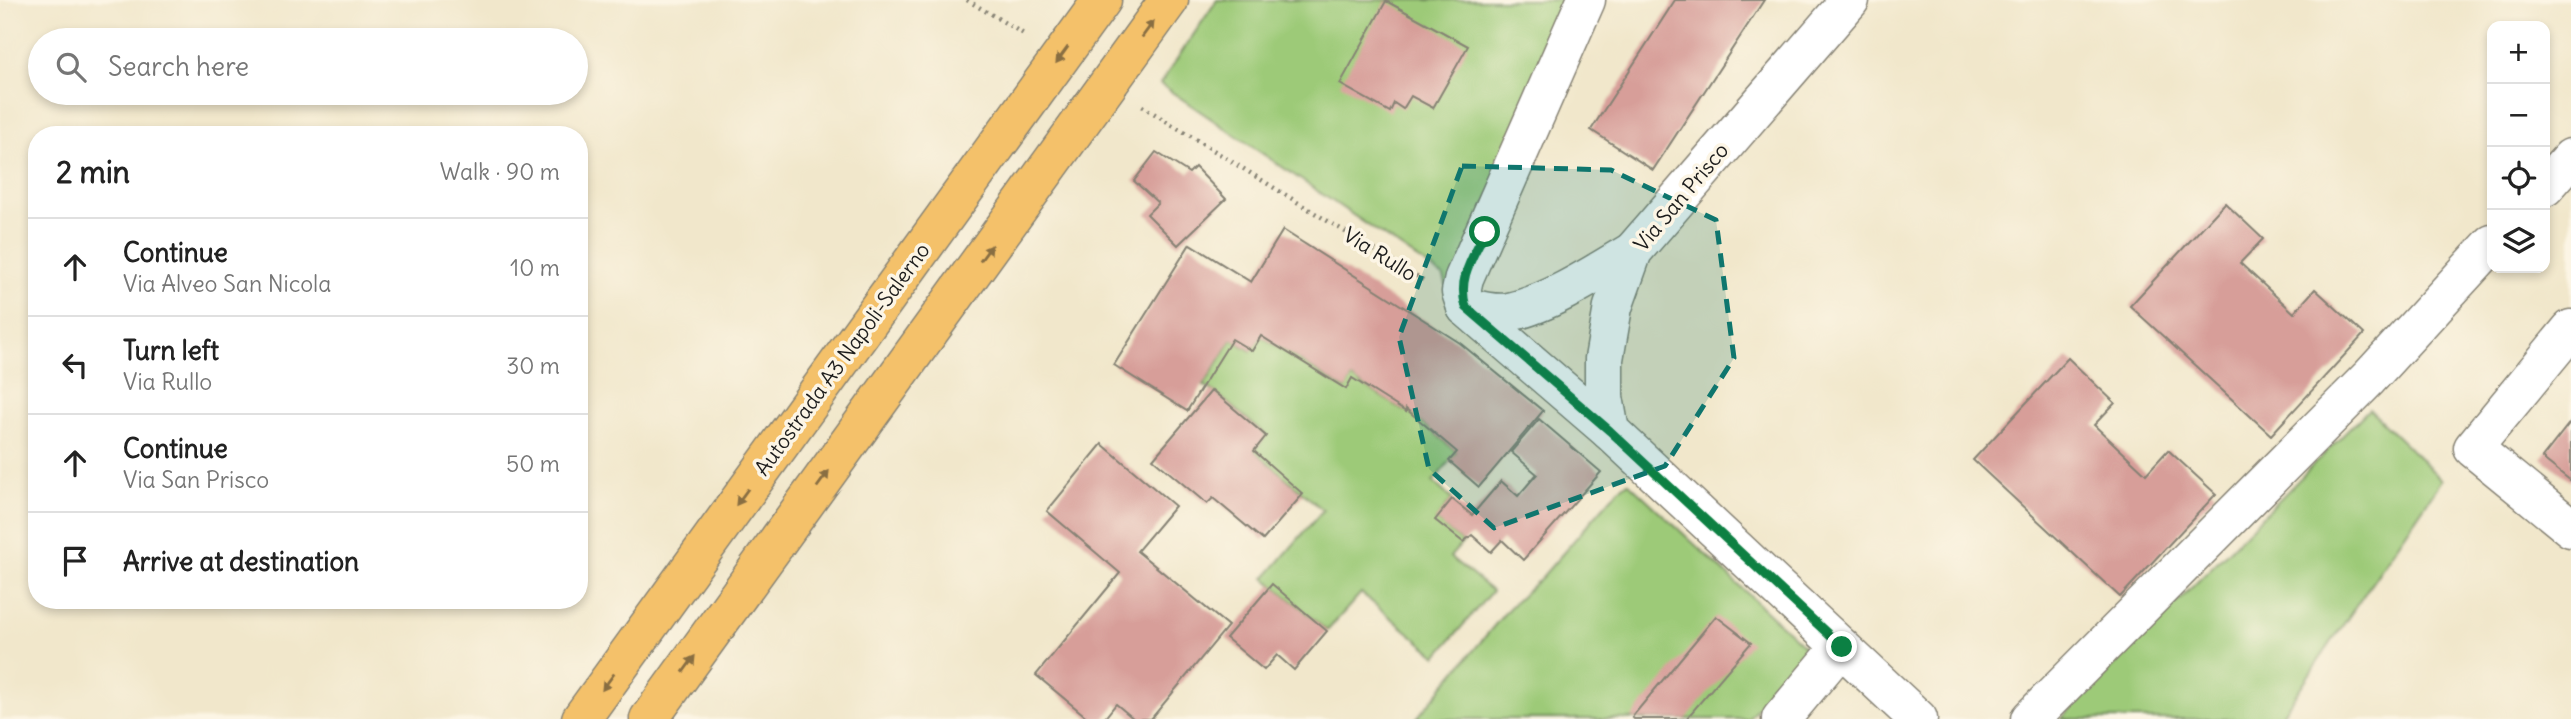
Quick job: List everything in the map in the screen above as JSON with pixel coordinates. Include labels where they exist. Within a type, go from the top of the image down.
[{"type":"highway","name":"Autostrada A3 Napoli-Salerno","points":[[581,719],[1102,0]]},
{"type":"highway","points":[[649,719],[1169,0]]},
{"type":"street","points":[[1586,0],[1464,278],[1461,292],[1466,307],[1610,431],[1918,719]]},
{"type":"street","name":"Via San Prisco","points":[[1610,431],[1604,397],[1604,359],[1613,307],[1633,251],[1850,0]]},
{"type":"street","points":[[2550,181],[2571,158]]},
{"type":"street","points":[[2030,719],[2369,378],[2487,249]]},
{"type":"street","points":[[1466,307],[1489,312],[1509,312],[1545,299],[1633,251]]},
{"type":"street","points":[[2571,329],[2473,448],[2571,528]]},
{"type":"street","points":[[1781,719],[1842,647]]},
{"type":"path","points":[[967,0],[1031,39]]},
{"type":"path","name":"Via Rullo","points":[[1133,100],[1466,307]]},
{"type":"highlighted area","points":[[1462,166],[1611,170],[1716,220],[1734,358],[1665,466],[1494,528],[1429,469],[1399,337]]},
{"type":"green space","points":[[1217,0],[1572,0],[1449,293],[1444,277],[1160,84]]},
{"type":"green space","points":[[1261,336],[1345,389],[1352,378],[1404,411],[1406,409],[1457,452],[1433,482],[1452,499],[1436,520],[1463,542],[1450,557],[1492,591],[1437,656],[1361,593],[1327,631],[1265,578],[1323,510],[1254,451],[1266,435],[1204,386],[1232,339],[1251,351]]},
{"type":"green space","points":[[2369,409],[2442,480],[2279,719],[2061,719]]},
{"type":"green space","points":[[1628,482],[1807,649],[1748,719],[1416,719],[1509,608],[1542,577]]},
{"type":"building","points":[[1675,0],[1764,0],[1653,170],[1591,130]]},
{"type":"building","points":[[1386,1],[1468,46],[1433,108],[1411,96],[1403,109],[1394,103],[1390,112],[1340,84]]},
{"type":"building","points":[[1156,152],[1189,173],[1195,167],[1226,199],[1178,245],[1147,214],[1158,203],[1134,181]]},
{"type":"building","points":[[2225,203],[2263,239],[2240,263],[2294,313],[2315,289],[2364,334],[2271,435],[2130,306]]},
{"type":"building","points":[[1283,230],[1460,343],[1543,411],[1479,487],[1449,461],[1457,452],[1406,409],[1406,412],[1352,378],[1346,389],[1261,336],[1252,351],[1232,339],[1187,411],[1114,365],[1190,244],[1251,282]]},
{"type":"building","points":[[2068,358],[2115,403],[2094,425],[2146,474],[2168,450],[2216,494],[2120,597],[1973,460]]},
{"type":"building","points":[[1212,390],[1266,436],[1254,451],[1303,494],[1263,540],[1213,498],[1207,504],[1153,459]]},
{"type":"building","points":[[1539,419],[1601,472],[1523,560],[1502,540],[1491,552],[1472,535],[1463,542],[1435,520],[1452,499],[1472,515],[1501,481],[1518,496],[1537,474],[1511,452]]},
{"type":"building","points":[[2571,421],[2571,481],[2542,458]]},
{"type":"building","points":[[1102,444],[1175,506],[1137,551],[1228,626],[1151,719],[1134,719],[1116,704],[1104,719],[1089,719],[1036,675],[1120,573],[1047,511]]},
{"type":"building","points":[[1272,584],[1327,631],[1294,670],[1277,655],[1264,670],[1226,638]]},
{"type":"building","points":[[1716,616],[1751,643],[1686,719],[1634,719],[1632,717]]},
{"type":"route","points":[[1485,232],[1464,278],[1461,292],[1466,307],[1610,431],[1842,647]]}]
